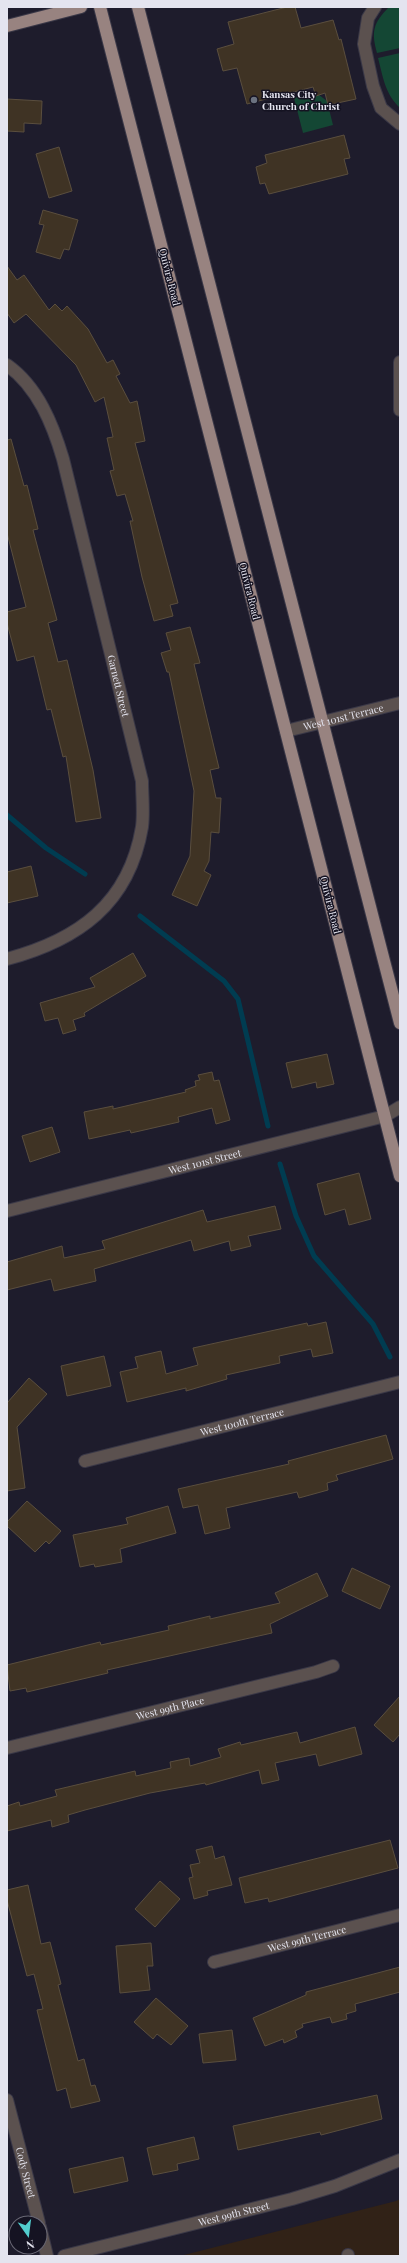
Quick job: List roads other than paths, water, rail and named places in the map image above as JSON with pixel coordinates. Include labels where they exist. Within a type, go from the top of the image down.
[{"type":"main road","points":[[7,26],[81,7]]},
{"type":"main road","name":"Quivira Road","points":[[100,7],[400,1176]]},
{"type":"main road","points":[[138,7],[400,1023]]},
{"type":"street","points":[[375,7],[368,18],[364,44],[373,86],[381,108],[393,120],[400,124]]},
{"type":"street","points":[[400,362],[400,410]]},
{"type":"street","name":"Garnett Street","points":[[7,365],[26,383],[43,408],[54,429],[64,459],[140,773],[143,811],[142,827],[134,858],[126,876],[101,911],[76,932],[62,940],[33,952],[7,959]]},
{"type":"street","name":"West 101st Terrace","points":[[286,731],[323,721],[400,704]]},
{"type":"street","name":"West 101st Street","points":[[7,1211],[385,1116],[400,1107]]},
{"type":"street","name":"West 100th Terrace","points":[[85,1461],[400,1382]]},
{"type":"street","name":"West 99th Place","points":[[7,1748],[316,1672],[333,1666]]},
{"type":"street","name":"West 99th Terrace","points":[[214,1962],[400,1915]]},
{"type":"street","name":"Cody Street","points":[[7,2100],[37,2215]]},
{"type":"street","name":"West 99th Street","points":[[64,2256],[292,2199],[335,2186],[400,2160]]},
{"type":"waterway","points":[[7,815],[46,848],[85,874]]},
{"type":"waterway","points":[[140,916],[224,981],[238,999],[268,1126]]},
{"type":"waterway","points":[[280,1164],[296,1216],[314,1256],[373,1324],[390,1357]]},
{"type":"place","name":"Kansas City Church of Christ","points":[[254,100]]}]
